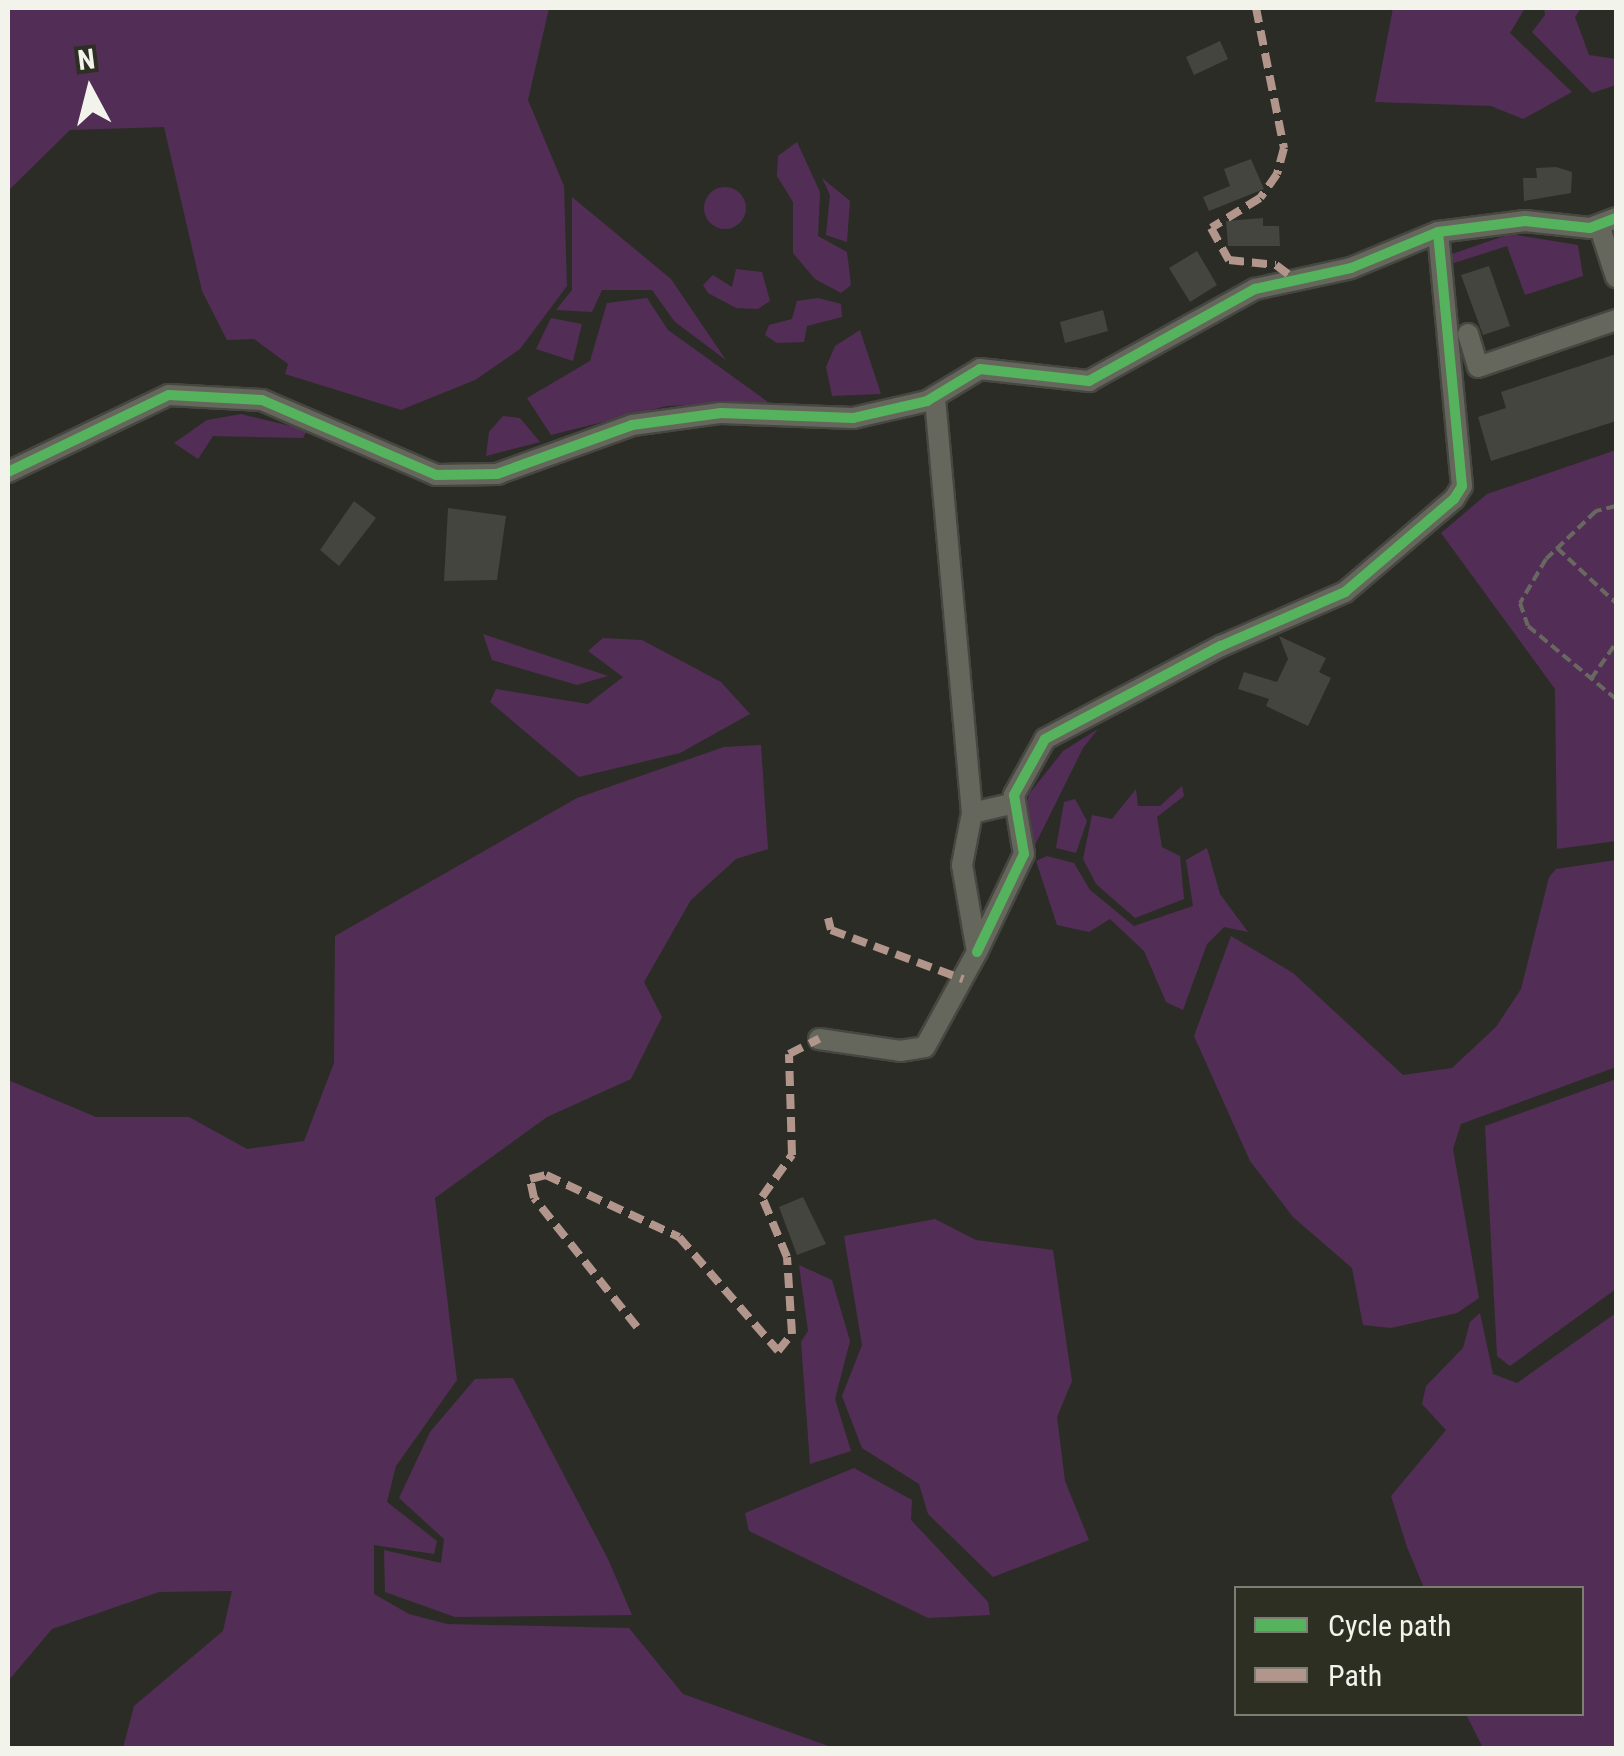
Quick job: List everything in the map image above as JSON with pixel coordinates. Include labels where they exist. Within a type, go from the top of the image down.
[{"type":"street","points":[[8,472],[169,395],[262,400],[436,475],[497,474],[632,426],[721,413],[853,418],[935,397],[980,369],[1090,382],[1255,289],[1351,268],[1438,232],[1525,221],[1608,222],[1616,277]]},
{"type":"street","points":[[818,1039],[900,1050],[926,1048],[1024,854],[1015,803],[1045,739],[1220,646],[1345,592],[1454,499],[1462,486],[1438,232]]},
{"type":"street","points":[[1468,334],[1478,368],[1616,320]]},
{"type":"street","points":[[935,397],[972,814],[962,865],[977,952]]},
{"type":"street","points":[[972,814],[1015,803]]},
{"type":"path","points":[[1616,506],[1596,511],[1558,548],[1520,603],[1528,626],[1567,652],[1590,679],[1616,699]]},
{"type":"path","points":[[1558,548],[1616,602]]},
{"type":"path","points":[[1590,679],[1616,643]]},
{"type":"shaded area","points":[[8,8],[549,8],[528,100],[564,186],[567,286],[520,349],[475,380],[401,410],[285,374],[288,364],[254,339],[227,340],[202,291],[164,127],[70,130],[8,191]]},
{"type":"shaded area","points":[[1393,8],[1525,8],[1510,33],[1572,92],[1523,119],[1491,106],[1375,102]]},
{"type":"shaded area","points":[[1544,8],[1581,8],[1575,17],[1589,55],[1616,59],[1616,85],[1592,93],[1532,32],[1545,15]]},
{"type":"shaded area","points":[[797,142],[820,192],[818,236],[847,252],[851,285],[841,293],[815,279],[793,253],[793,202],[777,176],[778,156]]},
{"type":"shaded area","points":[[822,178],[850,201],[847,242],[826,235],[830,195]]},
{"type":"shaded area","points":[[725,187],[740,193],[746,208],[740,223],[725,229],[710,223],[704,208],[710,193]]},
{"type":"shaded area","points":[[572,197],[671,279],[726,360],[675,322],[652,290],[602,290],[592,312],[556,310],[572,290]]},
{"type":"shaded area","points":[[1510,234],[1578,245],[1583,276],[1525,295],[1507,246],[1451,264],[1449,255]]},
{"type":"shaded area","points":[[736,269],[762,272],[770,301],[758,309],[736,308],[708,293],[703,285],[713,275],[732,287]]},
{"type":"shaded area","points":[[647,298],[668,330],[768,402],[667,406],[551,435],[527,398],[590,361],[607,303]]},
{"type":"shaded area","points":[[818,298],[841,304],[842,317],[807,326],[804,342],[777,343],[765,335],[769,325],[792,319],[797,301]]},
{"type":"shaded area","points":[[551,318],[582,324],[573,361],[536,349]]},
{"type":"shaded area","points":[[860,330],[881,394],[832,396],[826,367],[835,346]]},
{"type":"shaded area","points":[[241,414],[307,430],[303,438],[213,436],[198,459],[174,443],[207,420]]},
{"type":"shaded area","points":[[503,416],[520,418],[540,442],[486,456],[489,432]]},
{"type":"shaded area","points":[[1616,450],[1616,841],[1557,849],[1555,689],[1441,533],[1487,494]]},
{"type":"shaded area","points":[[483,634],[608,676],[577,685],[492,660]]},
{"type":"shaded area","points":[[603,638],[642,640],[721,682],[750,714],[680,753],[579,777],[490,702],[496,689],[588,704],[623,677],[588,651]]},
{"type":"shaded area","points":[[1098,729],[1083,748],[1035,845],[1024,817],[1029,794],[1063,751]]},
{"type":"shaded area","points":[[761,745],[768,849],[736,859],[691,900],[644,982],[662,1017],[631,1079],[547,1117],[435,1198],[457,1380],[396,1466],[387,1502],[437,1541],[434,1554],[374,1545],[374,1594],[409,1614],[447,1624],[629,1628],[683,1694],[834,1748],[123,1748],[134,1706],[223,1631],[232,1591],[159,1592],[52,1629],[8,1681],[8,1080],[96,1117],[189,1117],[247,1149],[304,1141],[334,1063],[335,936],[577,798],[724,747]]},
{"type":"shaded area","points":[[1182,786],[1184,796],[1157,817],[1162,847],[1180,856],[1184,899],[1135,918],[1096,884],[1083,859],[1092,815],[1112,819],[1136,789],[1138,806],[1160,806]]},
{"type":"shaded area","points":[[1075,799],[1087,821],[1076,853],[1056,848],[1064,802]]},
{"type":"shaded area","points":[[1207,848],[1220,894],[1248,932],[1224,927],[1207,944],[1183,1010],[1166,1002],[1144,951],[1110,919],[1089,932],[1057,925],[1036,861],[1047,856],[1074,863],[1090,890],[1134,926],[1193,906],[1186,860]]},
{"type":"shaded area","points":[[1616,860],[1616,1067],[1461,1124],[1453,1149],[1479,1298],[1457,1313],[1391,1328],[1363,1325],[1352,1268],[1293,1217],[1250,1161],[1194,1036],[1231,936],[1293,973],[1403,1075],[1452,1068],[1496,1027],[1521,989],[1549,877],[1556,869]]},
{"type":"shaded area","points":[[1616,1079],[1616,1289],[1510,1366],[1497,1356],[1485,1126]]},
{"type":"shaded area","points":[[935,1219],[976,1240],[1053,1250],[1072,1381],[1057,1417],[1065,1481],[1089,1540],[993,1577],[928,1514],[919,1484],[862,1448],[842,1396],[862,1345],[844,1236]]},
{"type":"shaded area","points":[[799,1265],[832,1280],[850,1341],[835,1399],[851,1451],[810,1464],[801,1342],[808,1331]]},
{"type":"shaded area","points":[[1480,1313],[1493,1374],[1517,1383],[1616,1313],[1616,1748],[1483,1748],[1467,1716],[1584,1716],[1584,1586],[1423,1586],[1407,1547],[1391,1496],[1446,1430],[1422,1404],[1426,1386],[1463,1348],[1470,1322]]},
{"type":"shaded area","points":[[513,1378],[608,1559],[632,1615],[455,1617],[385,1592],[384,1550],[441,1563],[444,1539],[399,1498],[430,1432],[475,1379]]},
{"type":"shaded area","points":[[854,1468],[912,1500],[911,1520],[988,1602],[990,1615],[928,1618],[749,1531],[745,1513]]},
{"type":"building","points":[[1220,41],[1228,59],[1194,75],[1186,57]]},
{"type":"building","points":[[1251,159],[1264,189],[1209,211],[1203,197],[1230,186],[1224,169]]},
{"type":"building","points":[[1556,167],[1572,172],[1571,193],[1524,201],[1523,178],[1537,178],[1536,168]]},
{"type":"building","points":[[1263,218],[1263,226],[1279,226],[1280,246],[1228,246],[1226,221]]},
{"type":"building","points":[[1197,251],[1217,285],[1190,302],[1169,268]]},
{"type":"building","points":[[1489,266],[1510,326],[1483,335],[1461,275]]},
{"type":"building","points":[[1103,310],[1108,331],[1065,343],[1060,322]]},
{"type":"building","points":[[1616,354],[1616,421],[1491,461],[1478,417],[1506,408],[1501,392]]},
{"type":"building","points":[[354,501],[376,518],[339,566],[320,550]]},
{"type":"building","points":[[448,508],[506,516],[497,580],[444,581]]},
{"type":"building","points":[[1279,636],[1326,658],[1319,672],[1331,678],[1308,726],[1266,706],[1269,699],[1238,689],[1244,672],[1277,682],[1288,659]]},
{"type":"building","points":[[803,1197],[826,1244],[797,1255],[779,1207]]},
{"type":"marked path","points":[[1256,8],[1284,148],[1277,174],[1260,198],[1211,228],[1229,260],[1276,265],[1296,280]]},
{"type":"marked path","points":[[828,918],[831,930],[963,979]]},
{"type":"marked path","points":[[637,1327],[534,1198],[530,1179],[546,1175],[679,1237],[778,1351],[792,1334],[787,1257],[762,1197],[792,1155],[789,1054],[819,1039]]},
{"type":"cycle path","points":[[8,472],[169,395],[262,400],[436,475],[497,474],[632,425],[721,413],[853,418],[927,401],[980,369],[1089,381],[1255,289],[1351,268],[1438,232],[1525,221],[1590,228],[1616,218]]},
{"type":"cycle path","points":[[977,952],[1024,854],[1014,795],[1045,739],[1221,646],[1345,592],[1454,499],[1462,486],[1438,232]]}]
